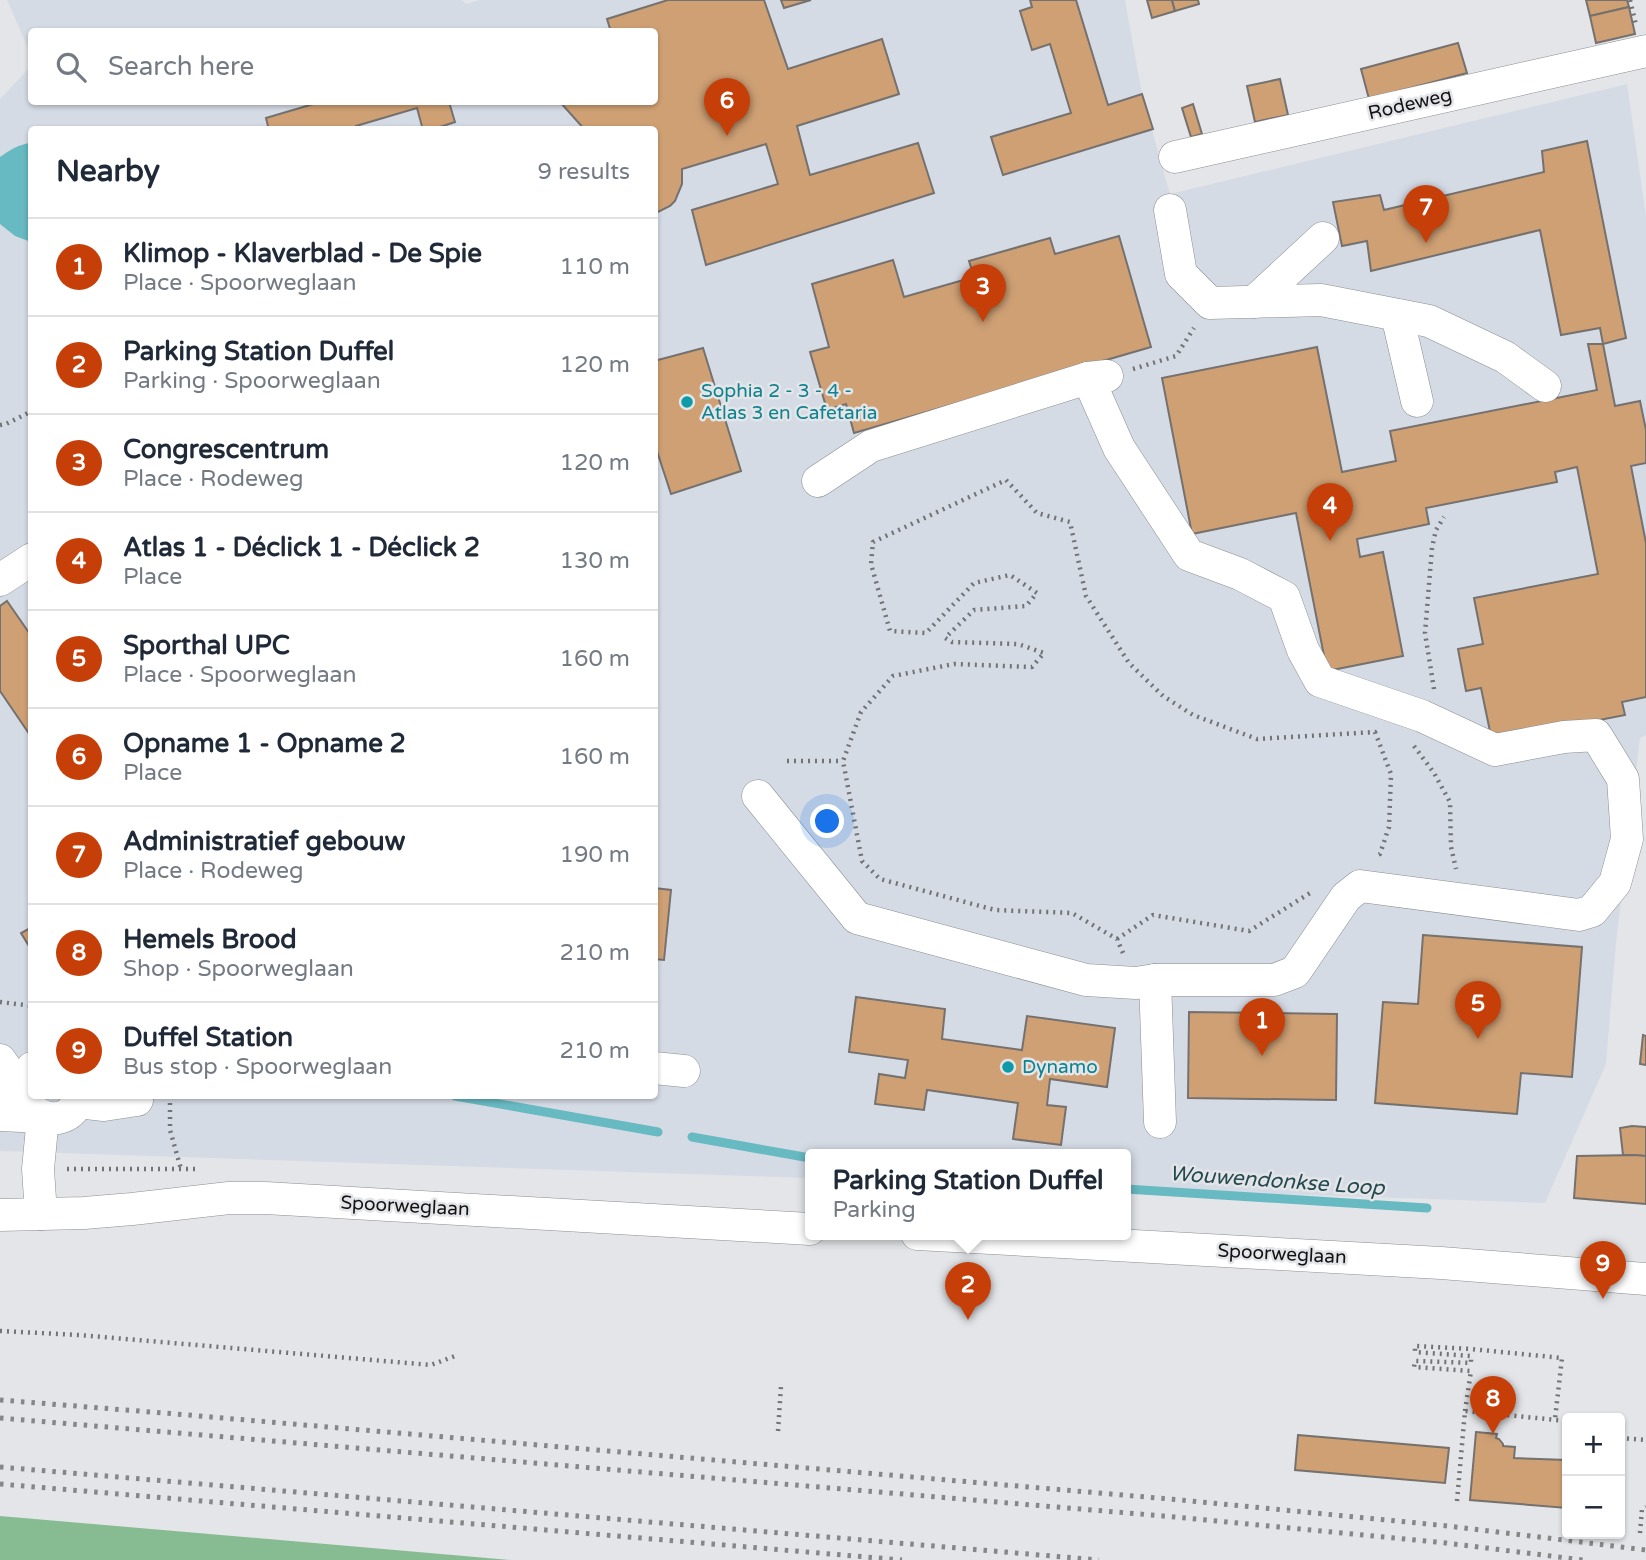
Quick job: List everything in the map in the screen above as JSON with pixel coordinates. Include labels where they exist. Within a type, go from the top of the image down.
[{"type":"street","name":"Rodeweg","points":[[1175,157],[1646,51]]},
{"type":"street","points":[[1170,210],[1181,274],[1210,303],[1321,300],[1429,321],[1505,356],[1545,386]]},
{"type":"street","points":[[1254,302],[1323,238]]},
{"type":"street","points":[[1397,315],[1417,401]]},
{"type":"street","points":[[758,796],[857,918],[1086,980],[1136,984],[1155,980],[1274,980],[1295,972],[1346,897],[1360,886],[1579,915],[1592,911],[1615,883],[1627,839],[1623,779],[1596,735],[1564,737],[1495,750],[1422,716],[1320,681],[1303,650],[1284,597],[1240,574],[1189,555],[1119,448],[1099,377],[871,446],[818,481]]},
{"type":"street","points":[[0,580],[28,562]]},
{"type":"street","points":[[1155,980],[1160,1122]]},
{"type":"street","points":[[0,1060],[18,1085],[31,1110],[43,1117]]},
{"type":"street","points":[[0,1115],[57,1118],[73,1110],[79,1099],[104,1105],[137,1100],[134,1099]]},
{"type":"street","points":[[41,1214],[38,1169],[43,1117]]},
{"type":"street","name":"Spoorweglaan","points":[[0,1215],[132,1209],[229,1198],[265,1198],[805,1228]]},
{"type":"street","name":"Spoorweglaan","points":[[1025,1240],[1441,1263],[1646,1279]]},
{"type":"path","points":[[1099,377],[1176,356],[1210,303]]},
{"type":"path","points":[[0,425],[28,413]]},
{"type":"path","points":[[1313,891],[1249,931],[1153,915],[1117,939],[1072,913],[995,910],[880,879],[862,861],[843,761],[861,712],[893,676],[954,664],[1032,667],[1044,653],[1018,644],[952,642],[945,638],[974,610],[1026,606],[1037,593],[1010,575],[974,583],[926,633],[890,631],[871,564],[873,542],[1006,480],[1037,513],[1070,522],[1086,596],[1129,663],[1163,696],[1193,715],[1257,739],[1375,732],[1391,774],[1389,827],[1380,854],[1368,860]]},
{"type":"path","points":[[787,761],[843,761]]},
{"type":"path","points":[[0,1002],[28,1006]]},
{"type":"path","points":[[170,1099],[170,1130],[181,1169]]},
{"type":"path","points":[[0,1331],[79,1335],[431,1365],[456,1356]]},
{"type":"path","points":[[1457,1500],[1471,1371],[1414,1367],[1415,1361],[1471,1363],[1471,1356],[1415,1352],[1415,1346],[1562,1358],[1555,1419]]},
{"type":"path","points":[[778,1431],[781,1386]]},
{"type":"path","points":[[1465,1411],[1562,1420]]},
{"type":"path","points":[[1625,1438],[1646,1440]]},
{"type":"path","points":[[1640,1533],[1642,1509],[1646,1507]]},
{"type":"shaded area","points":[[7,0],[462,0],[466,4],[480,0],[1125,0],[1142,94],[1170,194],[1627,84],[1646,216],[1646,735],[1640,738],[1616,943],[1606,1064],[1545,1203],[1131,1189],[1131,1149],[805,1149],[805,1178],[0,1151],[0,99],[28,69],[28,105],[658,105],[658,28],[28,28],[28,48]]},
{"type":"green space","points":[[0,1516],[511,1560],[0,1560]]},
{"type":"water","points":[[28,144],[28,241],[15,236],[0,224],[0,157]]},
{"type":"building","points":[[668,0],[764,0],[788,69],[882,39],[899,94],[797,126],[810,175],[918,143],[934,193],[706,265],[692,210],[778,184],[766,144],[682,169],[682,184],[675,201],[658,212],[658,126],[581,126],[563,105],[658,105],[658,28],[610,28],[607,19]]},
{"type":"building","points":[[781,0],[811,0],[784,8]]},
{"type":"building","points":[[1030,0],[1076,0],[1108,105],[1142,94],[1153,129],[1003,175],[991,137],[1071,113],[1050,44],[1032,50],[1020,11],[1032,7]]},
{"type":"building","points":[[1147,0],[1172,0],[1175,11],[1152,18]]},
{"type":"building","points":[[1172,0],[1198,0],[1199,4],[1175,11]]},
{"type":"building","points":[[1586,0],[1627,0],[1629,7],[1590,16]]},
{"type":"building","points":[[1629,7],[1635,34],[1596,43],[1590,16]]},
{"type":"building","points":[[1458,43],[1467,73],[1369,99],[1361,69]]},
{"type":"building","points":[[1280,79],[1288,115],[1255,122],[1247,86]]},
{"type":"building","points":[[1193,104],[1202,134],[1191,137],[1182,108]]},
{"type":"building","points":[[310,105],[450,105],[455,122],[443,126],[422,126],[417,108],[356,126],[268,126],[266,118]]},
{"type":"building","points":[[1587,141],[1626,338],[1603,344],[1600,328],[1561,335],[1540,230],[1371,271],[1367,241],[1342,246],[1333,202],[1380,195],[1384,210],[1544,172],[1542,151]]},
{"type":"building","points":[[1119,236],[1151,347],[854,433],[846,404],[827,410],[810,352],[829,347],[812,284],[893,260],[904,297],[974,277],[969,261],[1050,238],[1055,254]]},
{"type":"building","points":[[1588,344],[1603,344],[1615,406],[1640,401],[1646,430],[1646,463],[1631,466],[1646,543],[1646,697],[1622,702],[1625,715],[1492,741],[1481,688],[1466,691],[1458,649],[1483,644],[1474,598],[1598,574],[1577,467],[1555,472],[1557,482],[1426,508],[1429,524],[1357,539],[1360,557],[1383,552],[1403,656],[1327,671],[1296,513],[1192,534],[1162,378],[1317,347],[1342,472],[1396,461],[1390,431],[1597,390]]},
{"type":"building","name":"Sophia 2 - 3 - 4 - Atlas 3 en Cafetaria","points":[[703,348],[741,471],[671,494],[658,454],[658,360]]},
{"type":"building","points":[[7,601],[28,631],[28,732],[0,691],[0,606]]},
{"type":"building","points":[[658,888],[671,890],[664,960],[658,959]]},
{"type":"building","points":[[28,929],[28,944],[21,933]]},
{"type":"building","points":[[1423,935],[1582,947],[1572,1077],[1521,1073],[1517,1114],[1375,1103],[1383,1002],[1418,1004]]},
{"type":"building","name":"Dynamo","points":[[856,997],[945,1009],[942,1039],[1022,1050],[1027,1016],[1115,1028],[1107,1087],[1050,1079],[1047,1105],[1066,1107],[1061,1145],[1013,1139],[1018,1103],[927,1090],[924,1110],[875,1104],[879,1074],[905,1078],[908,1060],[849,1052]]},
{"type":"building","points":[[1189,1012],[1337,1014],[1336,1100],[1188,1098]]},
{"type":"building","points":[[1643,1035],[1646,1036],[1646,1065],[1640,1064]]},
{"type":"building","points":[[1646,1127],[1646,1156],[1623,1155],[1620,1128]]},
{"type":"building","points":[[1577,1156],[1646,1156],[1646,1204],[1574,1198]]},
{"type":"building","points":[[1476,1432],[1497,1434],[1496,1438],[1503,1446],[1515,1447],[1514,1458],[1562,1460],[1562,1508],[1470,1500]]},
{"type":"building","points":[[1298,1435],[1449,1448],[1445,1483],[1295,1470]]},
{"type":"waterway","name":"Wouwendonkse Loop","points":[[472,1099],[658,1132]]},
{"type":"waterway","name":"Wouwendonkse Loop","points":[[692,1137],[805,1157]]},
{"type":"waterway","name":"Wouwendonkse Loop","points":[[1131,1189],[1427,1208]]},
{"type":"railway","points":[[0,1400],[1181,1500],[1448,1526],[1646,1550]]},
{"type":"railway","points":[[0,1418],[1175,1517],[1446,1543],[1583,1560]]},
{"type":"railway","points":[[0,1467],[1099,1560]]},
{"type":"railway","points":[[0,1484],[902,1560]]},
{"type":"place","name":"Opname 1 - Opname 2","points":[[727,136]]},
{"type":"place","name":"Administratief gebouw","points":[[1426,243]]},
{"type":"place","name":"Congrescentrum","points":[[983,322]]},
{"type":"place","name":"Sophia 2 - 3 - 4 - Atlas 3 en Cafetaria","points":[[687,402]]},
{"type":"place","name":"Atlas 1 - Déclick 1 - Déclick 2","points":[[1330,541]]},
{"type":"place","name":"Sporthal UPC","points":[[1478,1039]]},
{"type":"place","name":"Klimop - Klaverblad - De Spie","points":[[1262,1056]]},
{"type":"place","name":"Dynamo","points":[[1008,1067]]},
{"type":"place","name":"Duffel Station","points":[[1603,1299]]},
{"type":"place","name":"Parking Station Duffel","points":[[968,1320]]},
{"type":"place","name":"Hemels Brood","points":[[1493,1434]]}]
